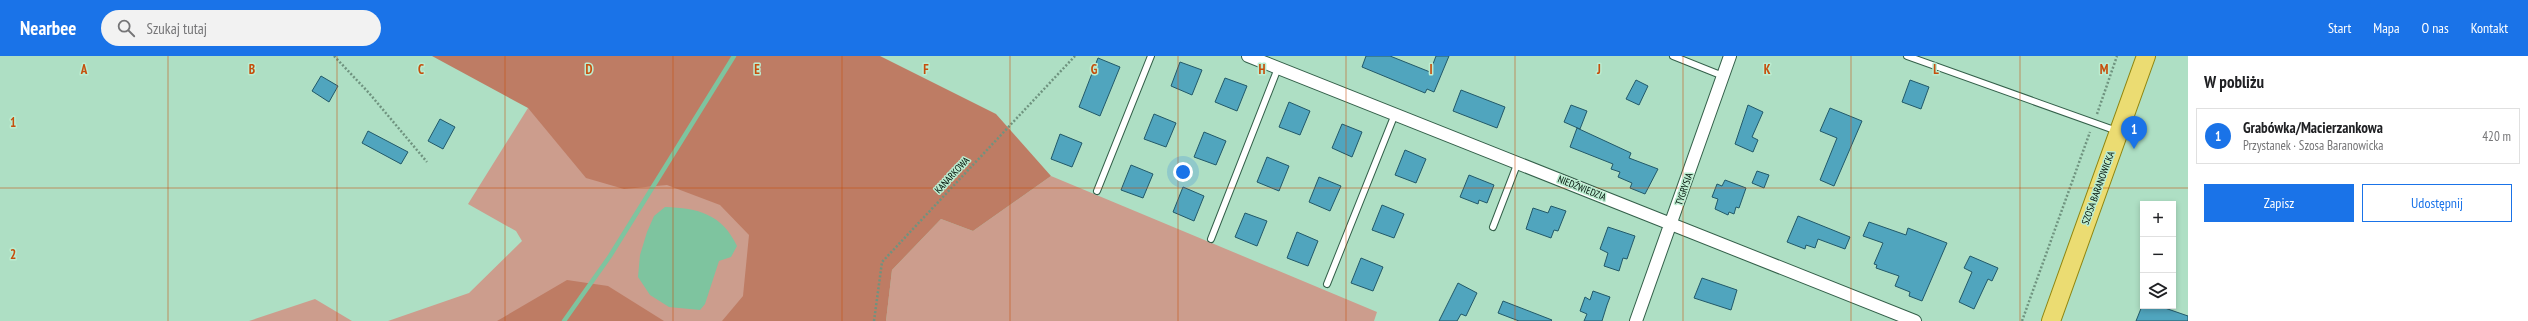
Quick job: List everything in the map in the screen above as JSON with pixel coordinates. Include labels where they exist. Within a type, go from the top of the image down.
[{"type":"main road","name":"SZOSA BARANOWICKA","points":[[2051,321],[2146,56]]},
{"type":"street","name":"NIEDŹWIEDZIA","points":[[1248,56],[1915,321]]},
{"type":"street","name":"TYGRYSIA","points":[[1636,321],[1730,56]]},
{"type":"lane","points":[[1097,191],[1151,56]]},
{"type":"lane","points":[[1673,56],[1723,76]]},
{"type":"lane","points":[[1907,56],[2118,132]]},
{"type":"lane","points":[[1211,240],[1278,68]]},
{"type":"lane","points":[[1327,284],[1395,114]]},
{"type":"lane","points":[[1493,227],[1518,162]]},
{"type":"path","points":[[334,56],[369,93],[427,162]]},
{"type":"path","name":"KANARKOWA","points":[[874,321],[882,262],[1075,56]]},
{"type":"path","points":[[2022,321],[2117,56]]},
{"type":"shaded area","points":[[432,56],[880,56],[996,114],[1051,176],[973,231],[941,219],[892,270],[886,321],[722,321],[743,296],[749,235],[720,205],[667,185],[624,189],[586,178],[528,108]]},
{"type":"shaded area","points":[[528,108],[782,204],[773,321],[388,321],[469,293],[522,241],[516,231],[468,204]]},
{"type":"shaded area","points":[[1051,176],[1377,312],[1374,321],[886,321],[892,270],[941,219],[973,231]]},
{"type":"shaded area","points":[[665,207],[688,209],[708,215],[724,227],[731,235],[737,246],[731,257],[719,261],[705,304],[700,310],[669,307],[650,295],[638,277],[640,255],[647,232],[654,216]]},
{"type":"shaded area","points":[[567,280],[608,286],[664,321],[497,321]]},
{"type":"shaded area","points":[[315,299],[352,321],[249,321]]},
{"type":"building","points":[[1366,56],[1390,56],[1430,72],[1436,56],[1449,56],[1434,92],[1427,89],[1425,93],[1362,67]]},
{"type":"building","points":[[1098,58],[1120,67],[1100,116],[1079,107]]},
{"type":"building","points":[[1180,62],[1202,70],[1192,95],[1171,86]]},
{"type":"building","points":[[321,76],[338,86],[329,102],[312,91]]},
{"type":"building","points":[[1225,78],[1247,86],[1237,111],[1215,102]]},
{"type":"building","points":[[1636,80],[1648,86],[1639,105],[1626,99]]},
{"type":"building","points":[[1910,80],[1929,87],[1921,109],[1902,102]]},
{"type":"building","points":[[1461,90],[1505,107],[1497,128],[1453,111]]},
{"type":"building","points":[[1289,102],[1310,111],[1300,135],[1279,127]]},
{"type":"building","points":[[1571,105],[1587,111],[1580,129],[1564,122]]},
{"type":"building","points":[[1748,105],[1763,112],[1752,137],[1758,140],[1753,152],[1735,144]]},
{"type":"building","points":[[1830,108],[1862,121],[1834,186],[1820,180],[1837,138],[1820,131]]},
{"type":"building","points":[[1154,114],[1176,123],[1166,147],[1144,139]]},
{"type":"building","points":[[440,119],[455,127],[443,149],[428,141]]},
{"type":"building","points":[[1342,124],[1362,132],[1352,157],[1332,148]]},
{"type":"building","points":[[1577,128],[1631,153],[1629,158],[1658,169],[1645,194],[1630,188],[1632,183],[1618,177],[1620,172],[1611,169],[1613,164],[1570,147]]},
{"type":"building","points":[[368,131],[408,152],[401,164],[362,143]]},
{"type":"building","points":[[1204,132],[1226,141],[1216,165],[1194,157]]},
{"type":"building","points":[[1060,134],[1082,143],[1072,167],[1051,159]]},
{"type":"building","points":[[1405,150],[1426,159],[1416,183],[1395,175]]},
{"type":"building","points":[[1267,157],[1289,166],[1279,191],[1257,182]]},
{"type":"building","points":[[1131,165],[1153,174],[1143,198],[1121,190]]},
{"type":"building","points":[[1757,171],[1769,175],[1764,188],[1752,183]]},
{"type":"building","points":[[1469,175],[1494,185],[1487,203],[1479,200],[1478,204],[1460,197]]},
{"type":"building","points":[[1319,177],[1341,186],[1330,211],[1309,202]]},
{"type":"building","points":[[1725,180],[1746,188],[1739,208],[1736,207],[1734,214],[1729,212],[1728,215],[1715,209],[1718,199],[1712,197],[1717,184],[1722,186]]},
{"type":"building","points":[[1183,187],[1204,196],[1194,221],[1173,212]]},
{"type":"building","points":[[1382,205],[1404,214],[1394,238],[1372,230]]},
{"type":"building","points":[[1551,206],[1566,211],[1558,231],[1554,230],[1551,238],[1526,229],[1533,208],[1548,213]]},
{"type":"building","points":[[1245,213],[1267,221],[1257,246],[1235,237]]},
{"type":"building","points":[[1798,216],[1850,237],[1845,249],[1818,239],[1815,248],[1806,245],[1805,249],[1787,242]]},
{"type":"building","points":[[1869,222],[1906,235],[1908,228],[1947,243],[1922,301],[1909,296],[1910,292],[1895,286],[1899,276],[1876,268],[1877,265],[1874,264],[1883,243],[1863,236]]},
{"type":"building","points":[[1608,227],[1635,236],[1627,259],[1623,258],[1619,271],[1604,266],[1608,253],[1600,249]]},
{"type":"building","points":[[1297,232],[1318,241],[1308,266],[1287,258]]},
{"type":"building","points":[[1970,256],[1998,268],[1992,281],[1988,279],[1974,309],[1959,302],[1972,272],[1964,268]]},
{"type":"building","points":[[1361,258],[1383,267],[1373,291],[1351,283]]},
{"type":"building","points":[[1702,278],[1737,290],[1731,310],[1694,298]]},
{"type":"building","points":[[1458,283],[1477,293],[1466,316],[1461,314],[1457,321],[1439,321]]},
{"type":"building","points":[[1593,291],[1610,297],[1602,321],[1584,321],[1587,314],[1580,311],[1585,297],[1590,300]]},
{"type":"building","points":[[1503,301],[1552,320],[1519,321],[1498,313]]},
{"type":"building","points":[[2141,309],[2168,309],[2188,316],[2188,321],[2136,321]]},
{"type":"waterway","points":[[564,321],[610,256],[734,56]]},
{"type":"place","name":"Grabówka/Macierzankowa","points":[[2134,149]]}]
